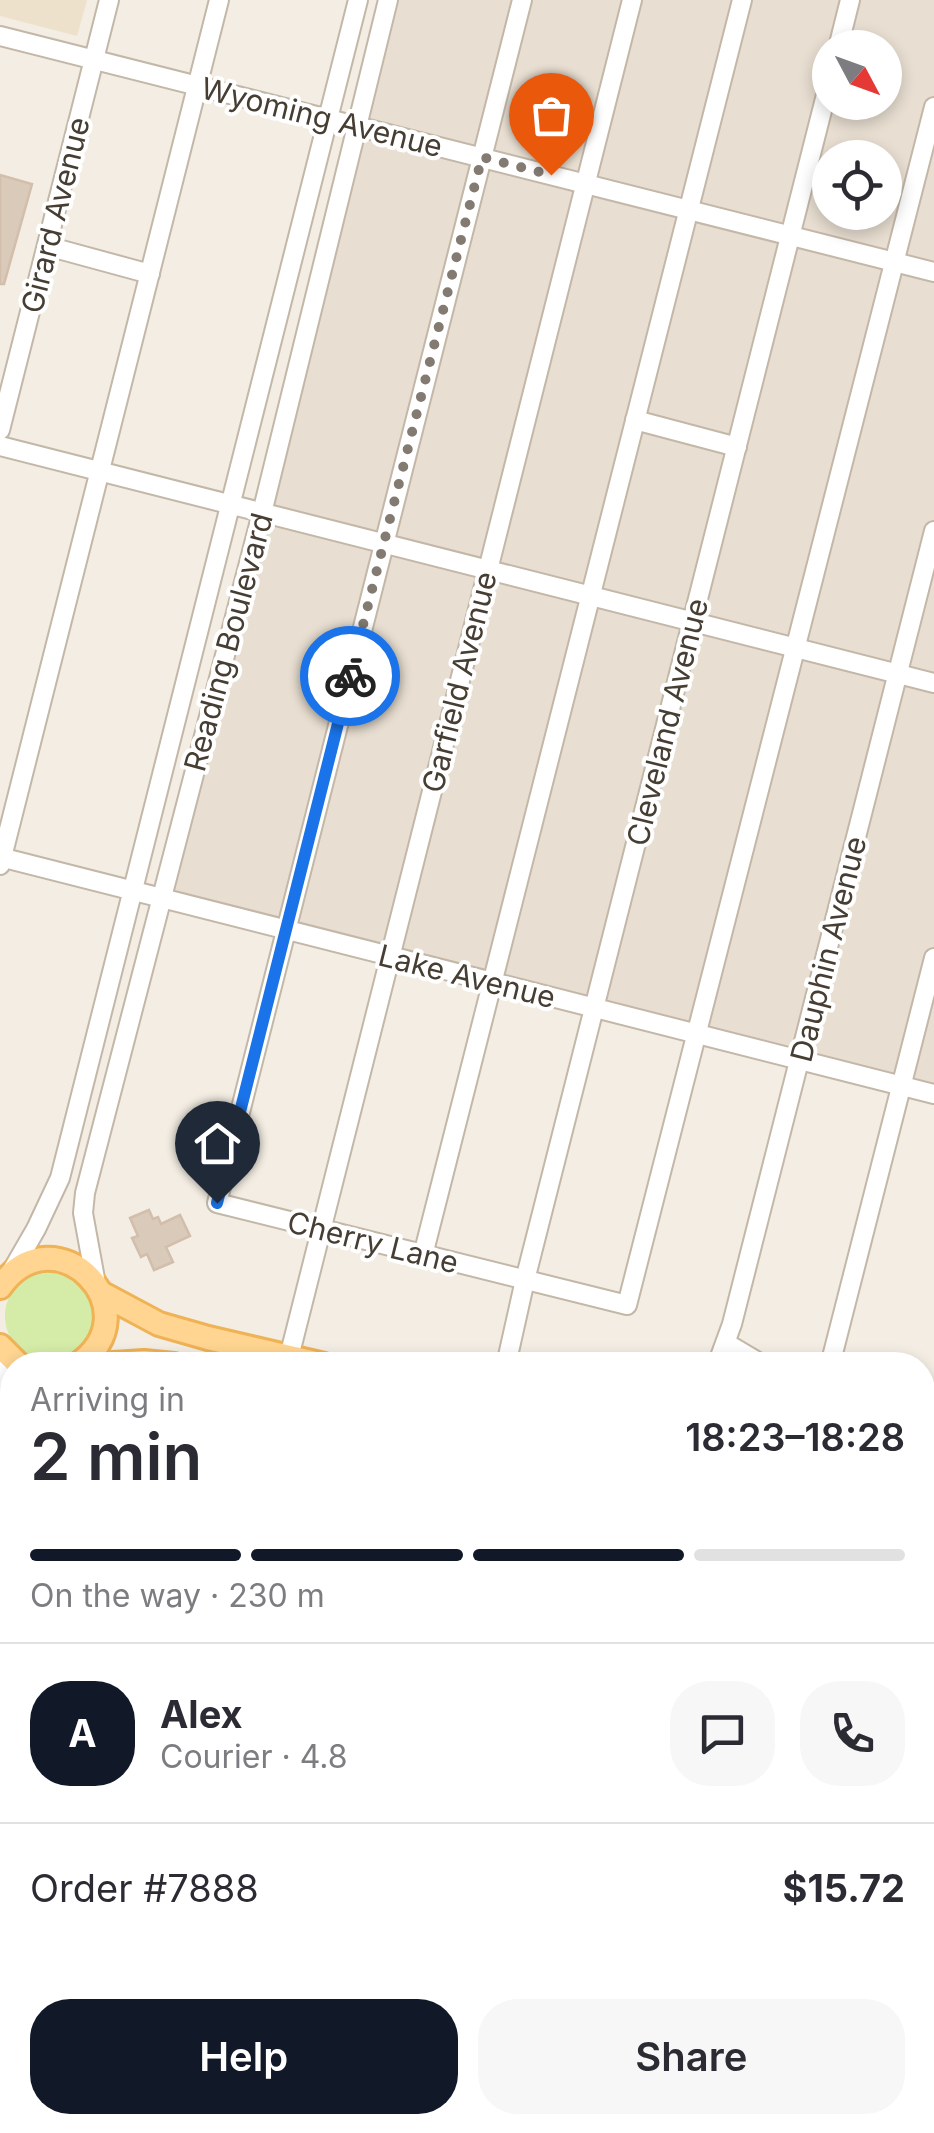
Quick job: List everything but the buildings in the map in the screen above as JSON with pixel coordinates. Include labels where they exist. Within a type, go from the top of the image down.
[{"type":"main road","points":[[3,1282],[22,1266],[56,1260],[76,1266],[98,1289],[159,1324],[259,1352]]},
{"type":"main road","points":[[92,1352],[103,1333],[106,1317],[98,1289]]},
{"type":"street","name":"Girard Avenue","points":[[0,430],[109,0]]},
{"type":"street","points":[[1,860],[219,0]]},
{"type":"street","name":"Reading Boulevard","points":[[3,1282],[60,1178],[358,0]]},
{"type":"street","name":"Reading Boulevard","points":[[98,1289],[83,1213],[85,1193],[262,513],[388,0]]},
{"type":"street","name":"Cherry Lane","points":[[522,0],[217,1203],[627,1305],[697,1033]]},
{"type":"street","name":"Garfield Avenue","points":[[290,1352],[632,0]]},
{"type":"street","points":[[424,1255],[742,0]]},
{"type":"street","points":[[842,30],[850,0]]},
{"type":"street","name":"Wyoming Avenue","points":[[0,36],[934,272]]},
{"type":"street","points":[[697,1033],[934,107]]},
{"type":"street","name":"Cleveland Avenue","points":[[509,1352],[820,120]]},
{"type":"street","points":[[46,246],[150,274]]},
{"type":"street","points":[[635,420],[737,446]]},
{"type":"street","points":[[0,446],[934,683]]},
{"type":"street","name":"Dauphin Avenue","points":[[723,1352],[934,531]]},
{"type":"street","name":"Lake Avenue","points":[[1,860],[161,897],[934,1094]]},
{"type":"street","points":[[833,1352],[934,958]]},
{"type":"street","points":[[726,1343],[741,1352]]},
{"type":"shaded area","points":[[0,0],[87,0],[77,36],[0,16]]},
{"type":"shaded area","points":[[385,0],[934,0],[934,1085],[156,887]]},
{"type":"green space","points":[[33,1274],[67,1274],[82,1284],[94,1307],[92,1333],[76,1352],[24,1352],[8,1333],[8,1299],[18,1284]]},
{"type":"way so far","points":[[350,676],[482,157],[551,175]]},
{"type":"route","points":[[217,1203],[350,676]]}]
